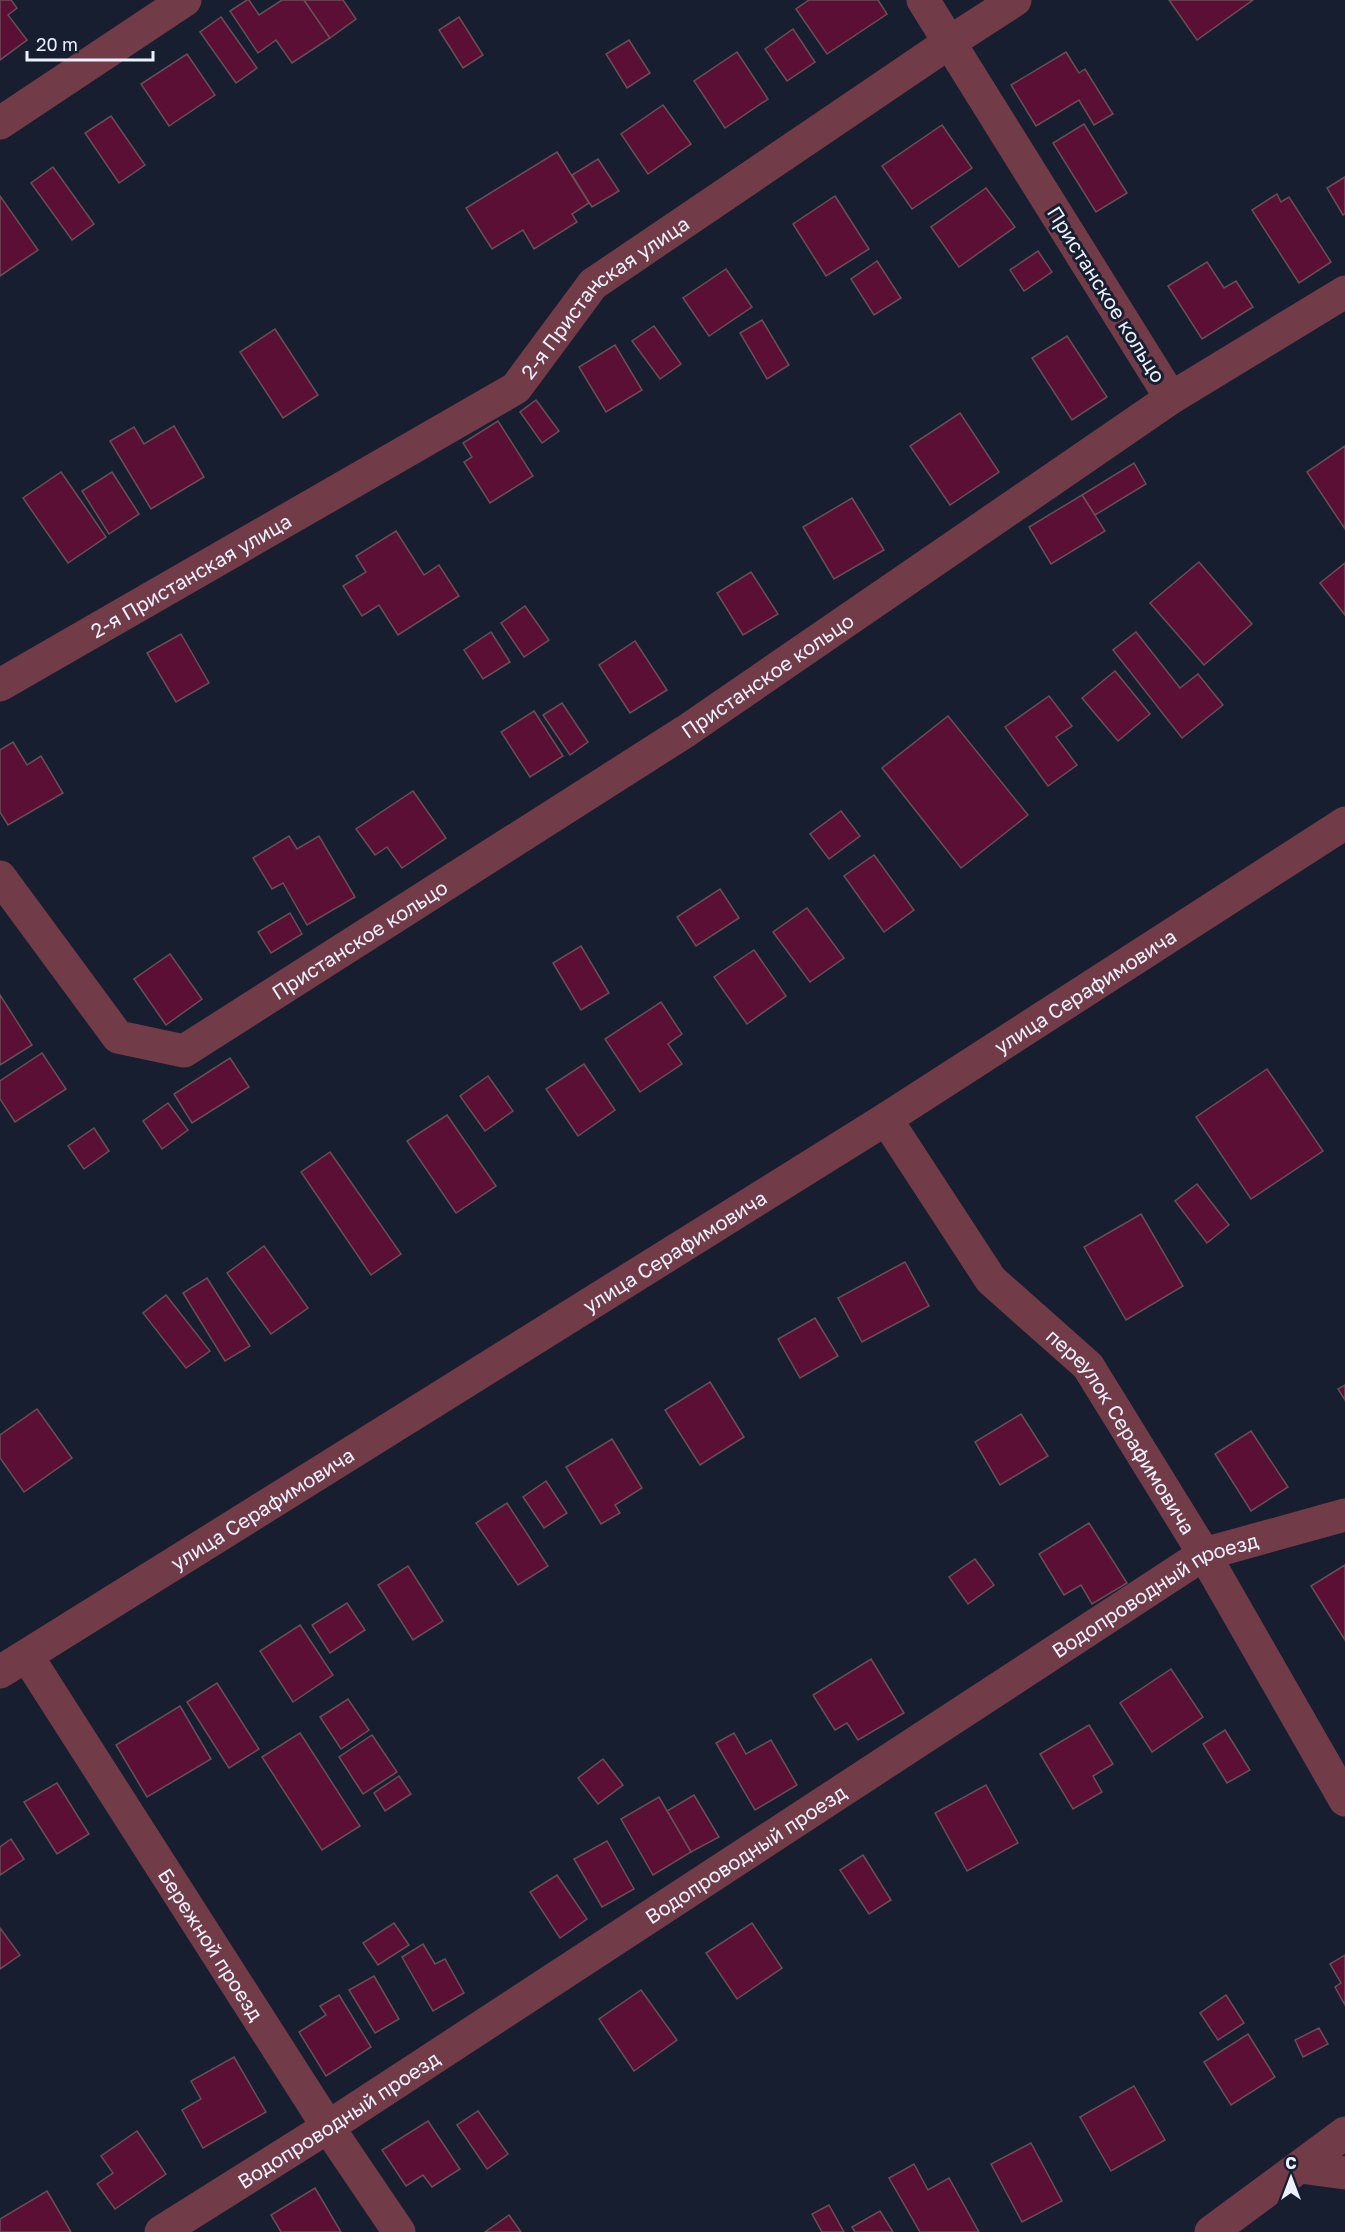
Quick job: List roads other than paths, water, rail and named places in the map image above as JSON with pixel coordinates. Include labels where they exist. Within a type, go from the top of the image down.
[{"type":"street","points":[[0,123],[184,0]]},
{"type":"street","name":"Пристанское кольцо","points":[[0,877],[118,1037],[184,1051],[686,731],[1172,398],[923,0]]},
{"type":"street","name":"2-я Пристанская улица","points":[[0,685],[516,388],[593,284],[1015,0]]},
{"type":"street","points":[[1172,398],[1345,292]]},
{"type":"street","name":"улица Серафимовича","points":[[13,1664],[886,1119],[1345,823]]},
{"type":"street","name":"переулок Серафимовича","points":[[886,1119],[991,1280],[1088,1366],[1204,1554],[1345,1800]]},
{"type":"street","name":"Водопроводный проезд","points":[[161,2232],[328,2127],[1204,1554],[1345,1515]]},
{"type":"street","name":"Бережной проезд","points":[[13,1664],[399,2232]]},
{"type":"street","points":[[1211,2232],[1345,2133]]},
{"type":"street","points":[[1300,2166],[1345,2174]]}]
